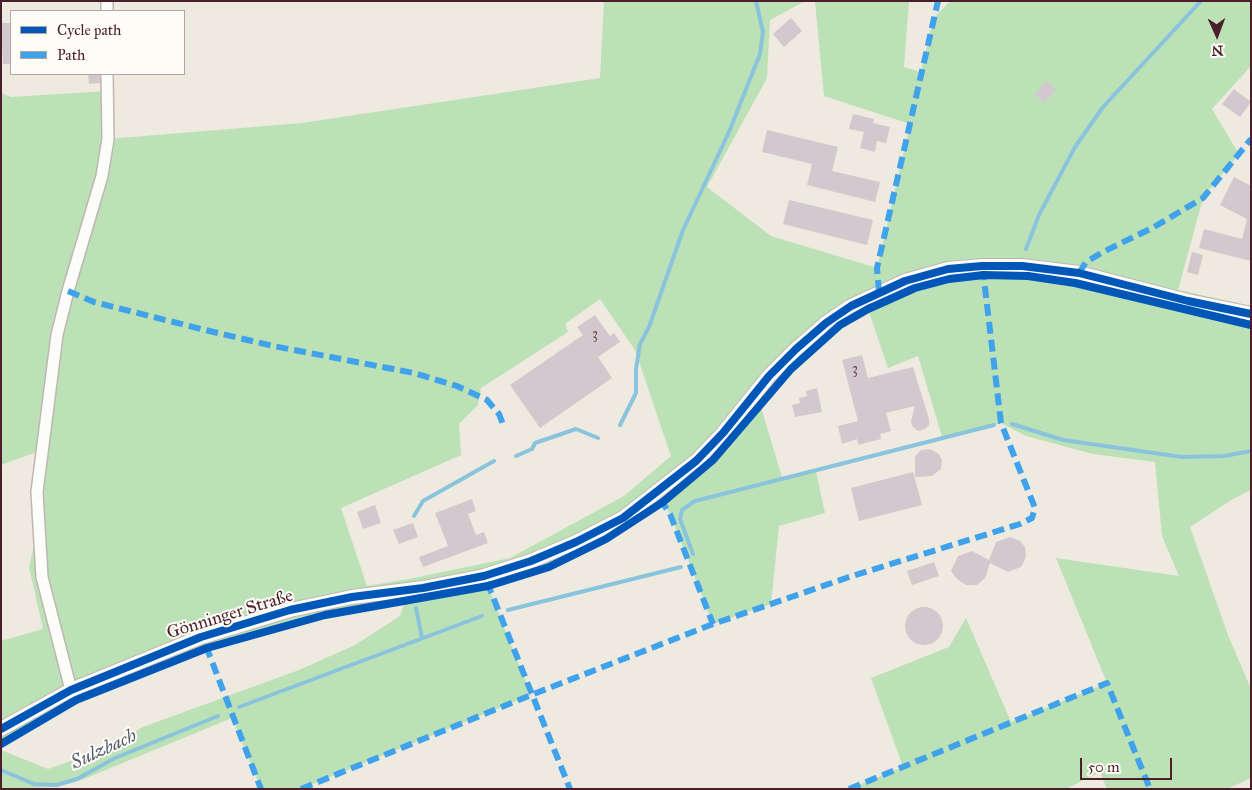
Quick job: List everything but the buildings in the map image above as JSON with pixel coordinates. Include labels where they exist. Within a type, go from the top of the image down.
[{"type":"street","points":[[73,695],[42,577],[37,492],[57,335],[102,176],[108,139],[107,75]]},
{"type":"street","name":"Gönninger Straße","points":[[1,730],[201,637],[290,610],[352,597],[423,588],[484,576],[530,562],[576,542],[623,518],[696,460],[769,376],[826,323],[851,306],[905,282],[948,270],[982,266],[1022,266],[1079,273],[1188,301],[1251,314]]},
{"type":"green space","points":[[604,1],[805,1],[770,20],[767,78],[707,187],[771,236],[877,268],[910,124],[824,96],[815,1],[909,1],[904,67],[921,72],[933,19],[950,1],[1251,1],[1251,66],[1212,109],[1239,154],[1203,198],[1178,290],[1251,306],[1251,490],[1233,499],[1190,527],[1228,635],[1251,689],[1251,778],[1227,789],[1107,789],[1100,772],[1066,789],[849,789],[903,767],[871,678],[949,647],[966,618],[1011,722],[1107,683],[1056,558],[1179,576],[1162,536],[1155,462],[1093,454],[1026,436],[1001,423],[943,440],[918,356],[888,368],[868,309],[840,325],[816,345],[791,369],[760,404],[782,477],[816,472],[825,513],[779,526],[771,604],[713,624],[670,514],[663,502],[606,539],[549,567],[488,586],[531,695],[301,789],[261,789],[232,718],[79,781],[57,787],[1,789],[1,750],[48,769],[102,750],[143,727],[299,670],[355,645],[400,616],[405,601],[325,615],[207,648],[76,700],[1,744],[1,641],[43,629],[29,567],[39,526],[42,450],[1,465],[1,93],[11,97],[108,91],[108,139],[302,123],[600,78]],"holes":[[[600,299],[635,350],[671,456],[624,496],[510,558],[367,586],[341,508],[461,455],[459,424],[478,405],[481,388],[568,332],[565,324]]]},
{"type":"waterway","points":[[620,425],[636,393],[636,369],[640,344],[649,327],[683,230],[729,132],[760,54],[763,32],[756,1]]},
{"type":"waterway","points":[[1026,249],[1039,215],[1075,147],[1103,107],[1201,1]]},
{"type":"waterway","points":[[1012,424],[1063,440],[1182,457],[1224,456],[1251,451]]},
{"type":"waterway","points":[[693,554],[680,519],[682,510],[695,501],[994,425]]},
{"type":"waterway","points":[[516,456],[532,449],[535,443],[576,429],[598,438]]},
{"type":"waterway","points":[[414,516],[423,501],[494,461]]},
{"type":"waterway","points":[[508,610],[681,567]]},
{"type":"waterway","points":[[416,608],[422,638]]},
{"type":"waterway","name":"Sulzbach","points":[[239,707],[482,616]]},
{"type":"waterway","name":"Sulzbach","points":[[1,770],[34,784],[56,785],[77,779],[115,758],[218,716]]},
{"type":"marked path","points":[[879,292],[877,268],[938,1]]},
{"type":"marked path","points":[[1079,273],[1086,262],[1154,227],[1203,198],[1251,139]]},
{"type":"marked path","points":[[301,789],[531,695],[713,624],[849,577],[1020,524],[1032,518],[1035,508],[1001,423],[983,271]]},
{"type":"marked path","points":[[68,291],[94,302],[201,329],[273,346],[414,373],[457,386],[487,400],[499,414],[504,427]]},
{"type":"marked path","points":[[660,499],[670,514],[713,624]]},
{"type":"marked path","points":[[487,582],[570,789]]},
{"type":"marked path","points":[[206,646],[261,789]]},
{"type":"marked path","points":[[849,789],[1107,683],[1150,789]]},
{"type":"cycle path","points":[[1,729],[71,690],[201,637],[290,610],[352,597],[423,588],[484,576],[531,561],[576,542],[623,518],[696,461],[723,433],[769,376],[826,323],[851,306],[905,281],[948,269],[982,266],[1022,266],[1079,273],[1188,301],[1251,314]]},
{"type":"cycle path","points":[[1,744],[76,700],[207,648],[325,615],[488,586],[549,567],[606,539],[663,502],[713,460],[791,369],[840,325],[868,309],[915,288],[949,279],[984,275],[1028,276],[1075,283],[1251,325]]}]
